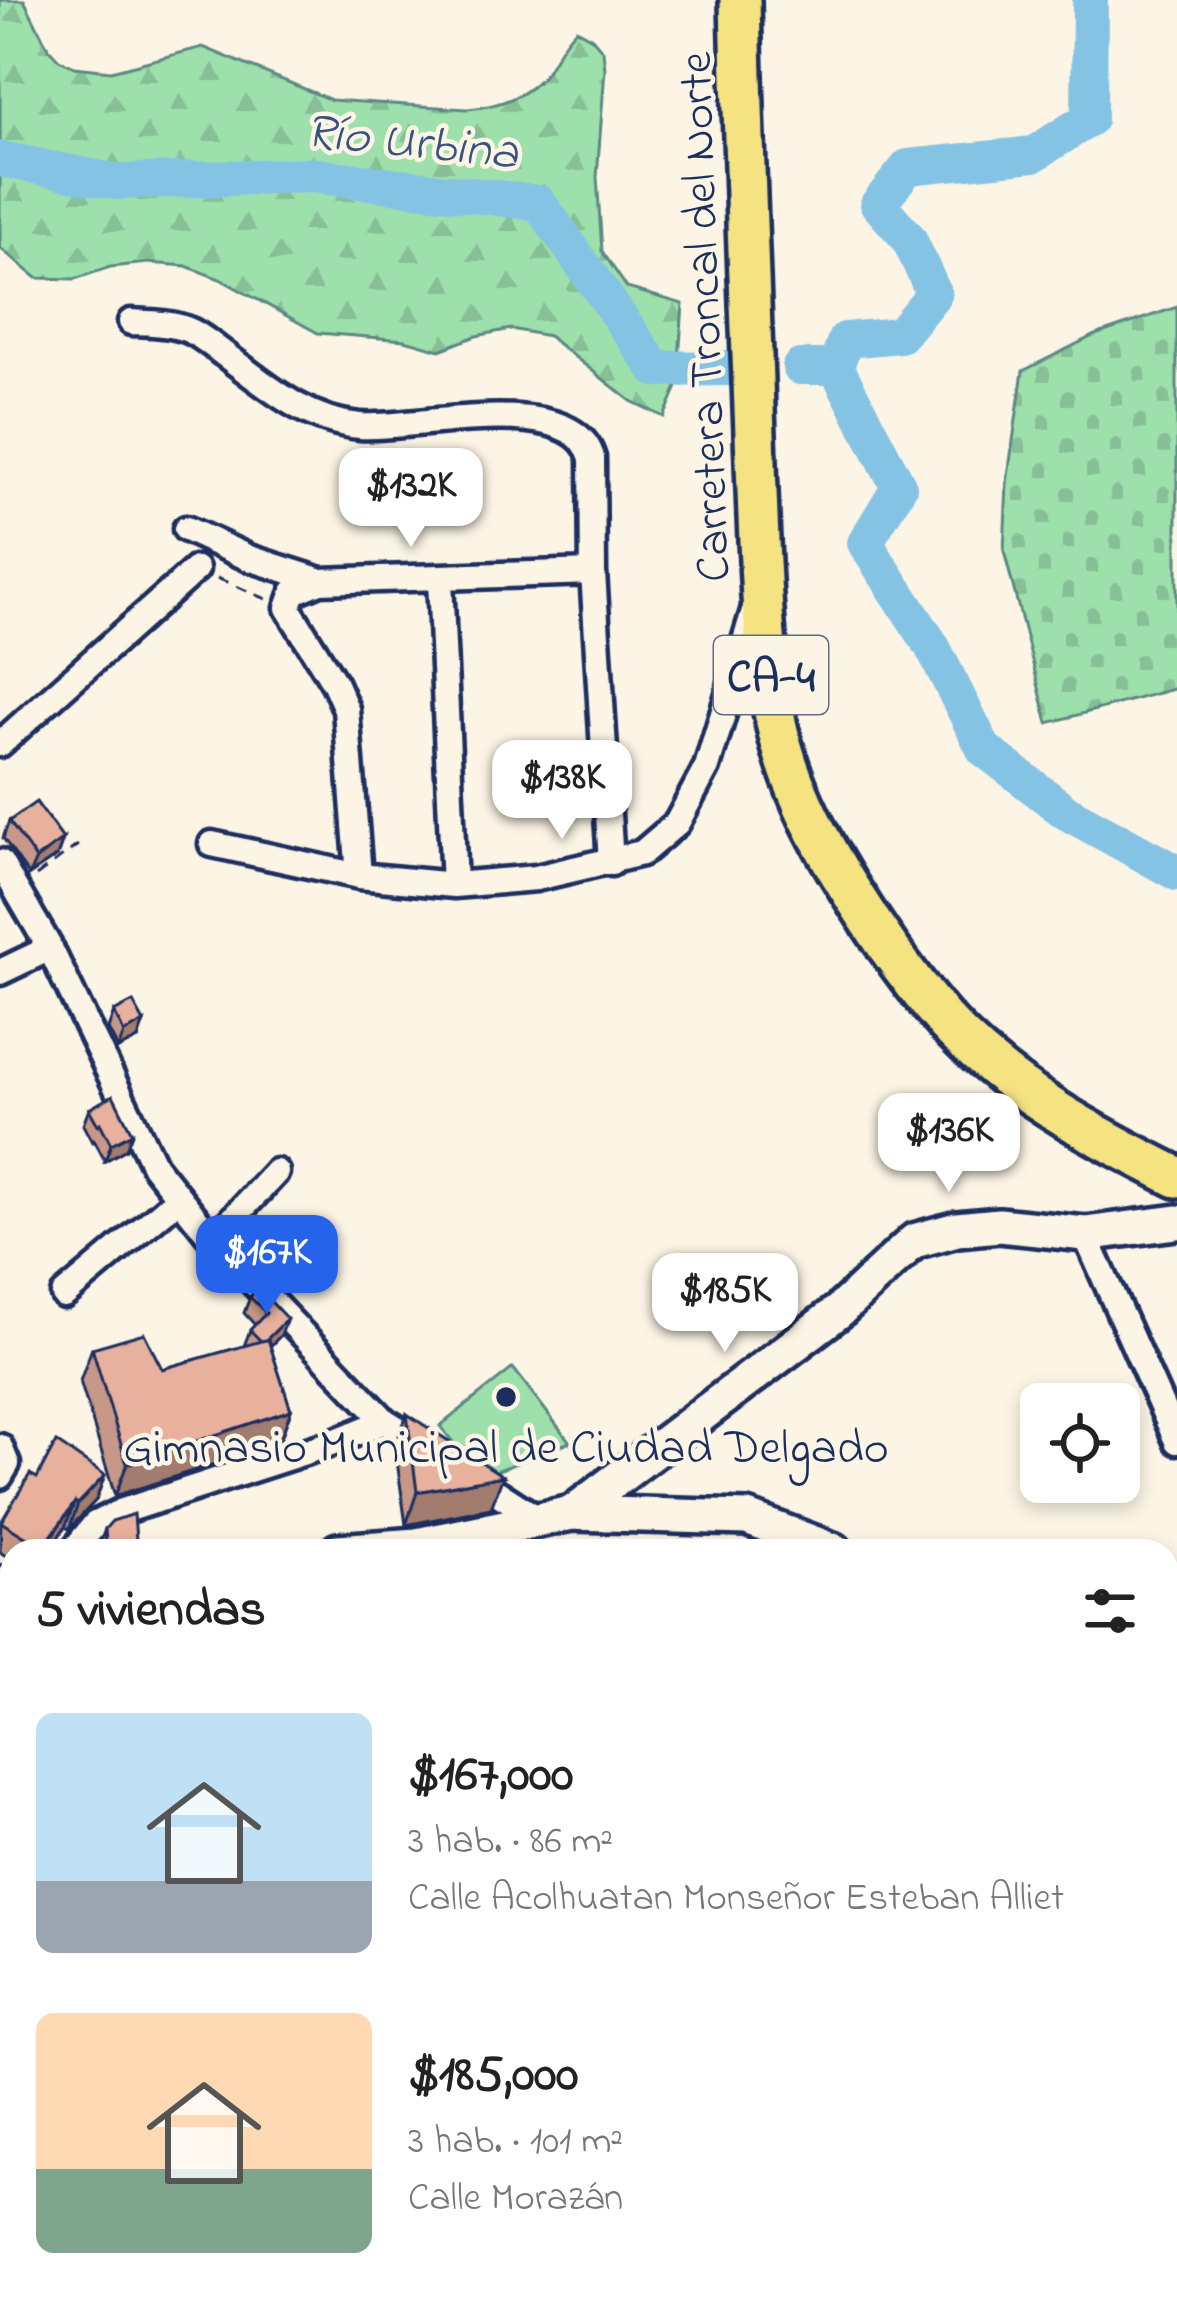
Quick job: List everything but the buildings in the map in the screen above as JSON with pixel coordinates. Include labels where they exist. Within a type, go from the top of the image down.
[{"type":"main road","name":"Carretera Troncal del Norte","points":[[740,0],[763,580],[773,708],[795,786],[825,850],[893,957],[946,1022],[1010,1077],[1097,1137],[1177,1177]]},
{"type":"main road","name":"Carretera Troncal del Norte","points":[[764,0],[787,650],[816,774],[841,834],[884,906],[954,995],[1041,1072],[1094,1106],[1177,1148]]},
{"type":"street","points":[[131,322],[193,332],[299,409],[328,422],[388,427],[527,417],[566,429],[588,446],[611,863]]},
{"type":"street","points":[[186,529],[249,558],[320,581]]},
{"type":"street","points":[[0,744],[196,569]]},
{"type":"street","points":[[359,875],[346,709],[288,608],[298,588],[320,581],[593,572]]},
{"type":"street","points":[[440,580],[454,885]]},
{"type":"street","points":[[212,844],[359,875],[454,885],[536,878],[611,863],[649,848],[673,828],[687,808],[709,762],[763,580]]},
{"type":"street","points":[[0,862],[50,947],[154,1166],[213,1240],[385,1420],[557,1517]]},
{"type":"street","points":[[0,972],[50,947]]},
{"type":"street","points":[[213,1240],[276,1172]]},
{"type":"street","points":[[64,1295],[179,1198]]},
{"type":"street","points":[[557,1517],[839,1311],[914,1241],[957,1229],[999,1225],[1085,1234],[1177,1222]]},
{"type":"street","points":[[1085,1234],[1177,1441]]},
{"type":"street","points":[[83,1539],[95,1524],[120,1512],[287,1458],[385,1420]]},
{"type":"street","points":[[0,1447],[7,1464],[0,1476]]},
{"type":"street","points":[[459,1539],[557,1517],[747,1518],[803,1539]]},
{"type":"street","points":[[0,1581],[0,1605]]},
{"type":"path","points":[[196,569],[288,608]]},
{"type":"path","points":[[16,890],[78,845]]},
{"type":"green space","points":[[0,0],[24,0],[48,48],[75,67],[111,71],[203,47],[331,100],[467,109],[501,103],[531,87],[576,29],[592,38],[603,51],[605,69],[597,177],[602,251],[627,288],[683,304],[677,387],[664,417],[631,401],[548,336],[511,329],[440,350],[405,340],[318,333],[220,279],[186,266],[148,263],[110,267],[75,279],[37,278],[0,248]]},
{"type":"green space","points":[[1177,307],[1177,688],[1048,723],[1004,551],[1007,483],[1023,371],[1095,335]]},
{"type":"green space","name":"Gimnasio Municipal de Ciudad Delgado","points":[[513,1368],[570,1442],[481,1477],[440,1426]]},
{"type":"waterway","points":[[836,367],[845,340],[900,335],[934,294],[909,239],[878,204],[908,167],[1034,154],[1089,119],[1090,0]]},
{"type":"waterway","name":"Río Urbina","points":[[0,159],[117,182],[310,175],[539,203],[656,369],[731,368]]},
{"type":"waterway","name":"Río Urbina","points":[[800,367],[836,367]]},
{"type":"waterway","points":[[836,367],[899,487],[865,543],[932,646],[984,749],[1066,812],[1177,873]]},
{"type":"place","name":"Gimnasio Municipal de Ciudad Delgado","points":[[506,1397]]}]
